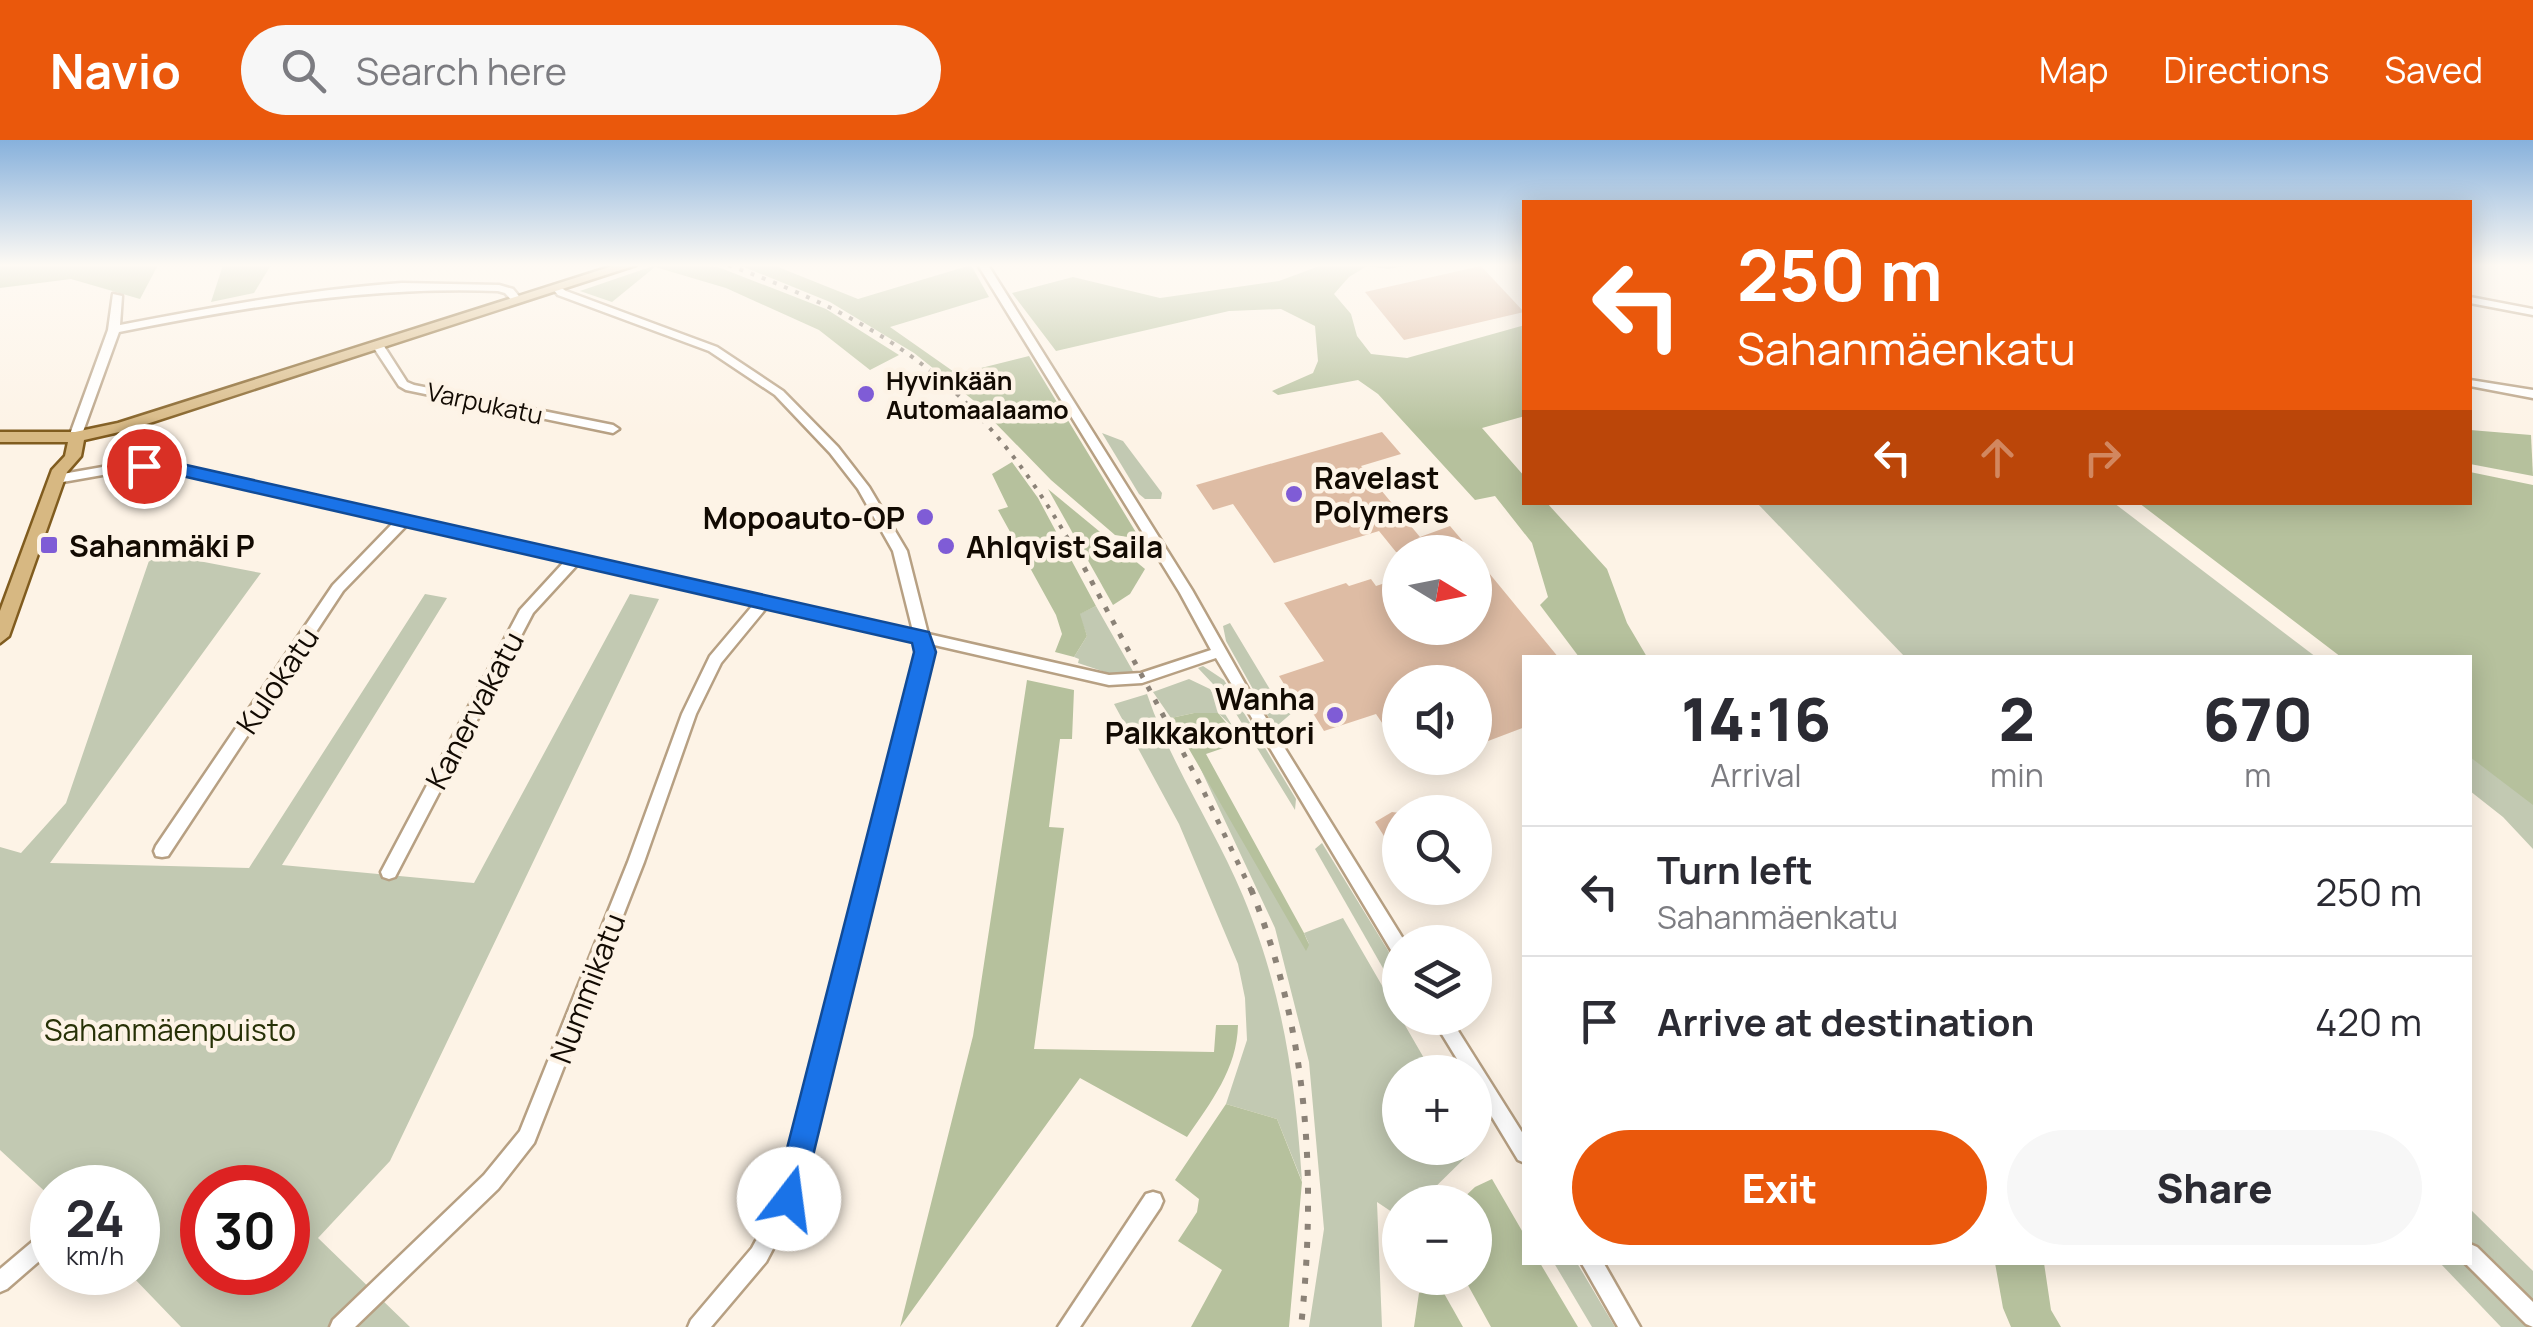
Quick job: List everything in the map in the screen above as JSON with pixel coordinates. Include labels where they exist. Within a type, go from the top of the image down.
[{"type":"main road","points":[[0,437],[76,437],[122,428],[455,320]]},
{"type":"main road","points":[[0,636],[58,474],[70,463],[77,445],[76,437]]},
{"type":"street","points":[[76,437],[115,320]]},
{"type":"street","points":[[114,330],[160,320]]},
{"type":"street","points":[[634,320],[712,350],[779,393],[807,419],[862,488],[900,551],[925,652],[789,1199],[759,1255],[698,1327]]},
{"type":"street","points":[[1017,320],[1385,925]]},
{"type":"street","name":"Varpukatu","points":[[378,345],[403,384],[410,388],[613,429]]},
{"type":"street","points":[[2472,383],[2533,394]]},
{"type":"street","points":[[58,474],[159,467],[1109,680],[1142,678],[1220,652]]},
{"type":"street","name":"Kulokatu","points":[[162,851],[338,588],[404,520]]},
{"type":"street","name":"Kanervakatu","points":[[389,872],[528,610],[576,559]]},
{"type":"street","name":"Nummikatu","points":[[340,1327],[491,1182],[528,1137],[636,862],[689,714],[715,660],[764,602]]},
{"type":"street","points":[[1492,1101],[1522,1149]]},
{"type":"street","points":[[1068,1327],[1153,1201]]},
{"type":"street","points":[[2472,1256],[2533,1317]]},
{"type":"street","points":[[0,1282],[30,1257]]},
{"type":"street","points":[[1593,1265],[1630,1327]]},
{"type":"green space","points":[[798,320],[844,320],[899,355],[870,370],[819,330]]},
{"type":"green space","points":[[860,320],[912,320],[890,327],[957,374],[1029,356],[1140,539],[1115,535],[1051,480],[973,400],[914,353]]},
{"type":"green space","points":[[1033,320],[1188,320],[1056,351]]},
{"type":"green space","points":[[1304,320],[1353,320],[1357,336],[1371,354],[1407,358],[1522,326],[1522,417],[1482,428],[1522,474],[1522,505],[1549,505],[1607,569],[1627,623],[1646,655],[1578,655],[1540,605],[1548,597],[1532,543],[1495,496],[1475,500],[1378,394],[1358,380],[1278,395],[1272,391],[1313,373],[1318,361],[1315,326]]},
{"type":"green space","points":[[2472,430],[2531,435],[2533,476],[2472,464]]},
{"type":"green space","points":[[1102,433],[1123,441],[1162,493],[1161,499],[1145,499],[1139,494]]},
{"type":"green space","points":[[1012,462],[1038,498],[1096,606],[1080,614],[1087,636],[1074,657],[1055,652],[1062,634],[1056,615],[998,510],[1008,507],[992,474]]},
{"type":"green space","points":[[2472,472],[2533,485],[2533,805],[2472,759],[2472,655],[2338,655],[2142,505],[2472,505]]},
{"type":"green space","points":[[1048,489],[1145,569],[1130,594],[1113,605]]},
{"type":"green space","points":[[1759,505],[2117,505],[2313,655],[1903,655]]},
{"type":"green space","name":"Sahanmäenpuisto","points":[[152,552],[261,573],[50,863],[249,868],[425,594],[447,598],[282,865],[474,883],[630,594],[659,599],[390,1161],[318,1238],[410,1327],[181,1327],[150,1295],[160,1295],[160,1165],[30,1165],[30,1178],[0,1150],[0,847],[21,853],[66,803]]},
{"type":"green space","points":[[1096,606],[1134,673],[1108,673],[1078,663],[1079,659],[1074,657],[1087,636],[1079,614]]},
{"type":"green space","points":[[1230,623],[1277,701],[1298,695],[1311,710],[1293,712],[1273,725],[1226,641],[1223,626]]},
{"type":"green space","points":[[1203,666],[1224,680],[1296,799],[1295,810],[1227,699],[1198,668]]},
{"type":"green space","points":[[1189,679],[1210,689],[1233,727],[1218,713],[1171,718],[1153,692]]},
{"type":"green space","points":[[1027,680],[1074,690],[1072,739],[1060,739],[1049,827],[1064,828],[1034,1049],[1214,1052],[1216,1025],[1238,1025],[1237,1041],[1228,1071],[1187,1137],[1080,1078],[900,1327],[973,1036]]},
{"type":"green space","points":[[1147,694],[1257,932],[1285,1036],[1302,1181],[1277,1119],[1226,1104],[1247,1040],[1245,998],[1238,964],[1179,824],[1114,704]]},
{"type":"green space","points":[[1218,713],[1245,745],[1238,743],[1206,754],[1304,933],[1309,945],[1306,951],[1171,718]]},
{"type":"green space","points":[[2472,756],[2533,796],[2533,849],[2503,817],[2472,793]]},
{"type":"green space","points":[[1196,759],[1309,944],[1304,933],[1343,918],[1382,985],[1382,1035],[1411,1035],[1422,1055],[1382,1055],[1382,1165],[1458,1165],[1437,1185],[1382,1185],[1382,1205],[1377,1202],[1382,1327],[1309,1327],[1324,1229],[1309,1062],[1275,928]]},
{"type":"green space","points":[[1322,843],[1382,941],[1382,966],[1315,849]]},
{"type":"green space","points":[[1226,1104],[1277,1119],[1302,1182],[1289,1327],[1191,1327],[1222,1270],[1178,1241],[1197,1212],[1199,1199],[1175,1180]]},
{"type":"green space","points":[[1492,1179],[1522,1231],[1522,1265],[1541,1265],[1578,1327],[1491,1327],[1473,1295],[1492,1295],[1492,1185],[1479,1185]]},
{"type":"green space","points":[[2472,1211],[2533,1271],[2533,1303],[2472,1243]]},
{"type":"green space","points":[[1555,1265],[1578,1265],[1615,1327],[1592,1327]]},
{"type":"green space","points":[[1995,1265],[2044,1265],[2051,1310],[2061,1327],[2011,1327],[2003,1308]]},
{"type":"green space","points":[[2442,1265],[2466,1265],[2530,1327],[2501,1327]]},
{"type":"green space","points":[[1419,1295],[1445,1295],[1463,1327],[1414,1327]]},
{"type":"building","points":[[1388,320],[1488,320],[1404,340]]},
{"type":"building","name":"Ravelast Polymers","points":[[1382,432],[1401,454],[1361,466],[1418,535],[1382,535],[1379,531],[1274,563],[1233,504],[1213,510],[1196,485]]},
{"type":"building","name":"Ravelast Polymers","points":[[1450,526],[1458,535],[1425,535]]},
{"type":"building","points":[[1492,577],[1557,655],[1522,655],[1522,728],[1492,740],[1492,665],[1382,665],[1382,723],[1376,714],[1324,731],[1301,694],[1292,697],[1279,676],[1324,661],[1284,603],[1346,583],[1349,586],[1371,579],[1376,586],[1382,584],[1382,645],[1492,645]]},
{"type":"railway","points":[[854,320],[928,369],[967,404],[1038,490],[1071,544]]},
{"type":"railway","points":[[1070,541],[1202,788],[1252,892]]},
{"type":"railway","points":[[1251,889],[1285,996],[1303,1105],[1308,1215],[1301,1327]]},
{"type":"place","name":"Hyvinkään Automaalaamo","points":[[866,394]]},
{"type":"place","name":"Ravelast Polymers","points":[[1294,494]]},
{"type":"place","name":"Mopoauto-OP","points":[[925,517]]},
{"type":"place","name":"Sahanmäki P","points":[[49,545]]},
{"type":"place","name":"Ahlqvist Saila","points":[[946,546]]},
{"type":"place","name":"Wanha Palkkakonttori","points":[[1335,715]]},
{"type":"route","points":[[144,466],[182,470],[921,638],[925,652],[789,1199]]}]
